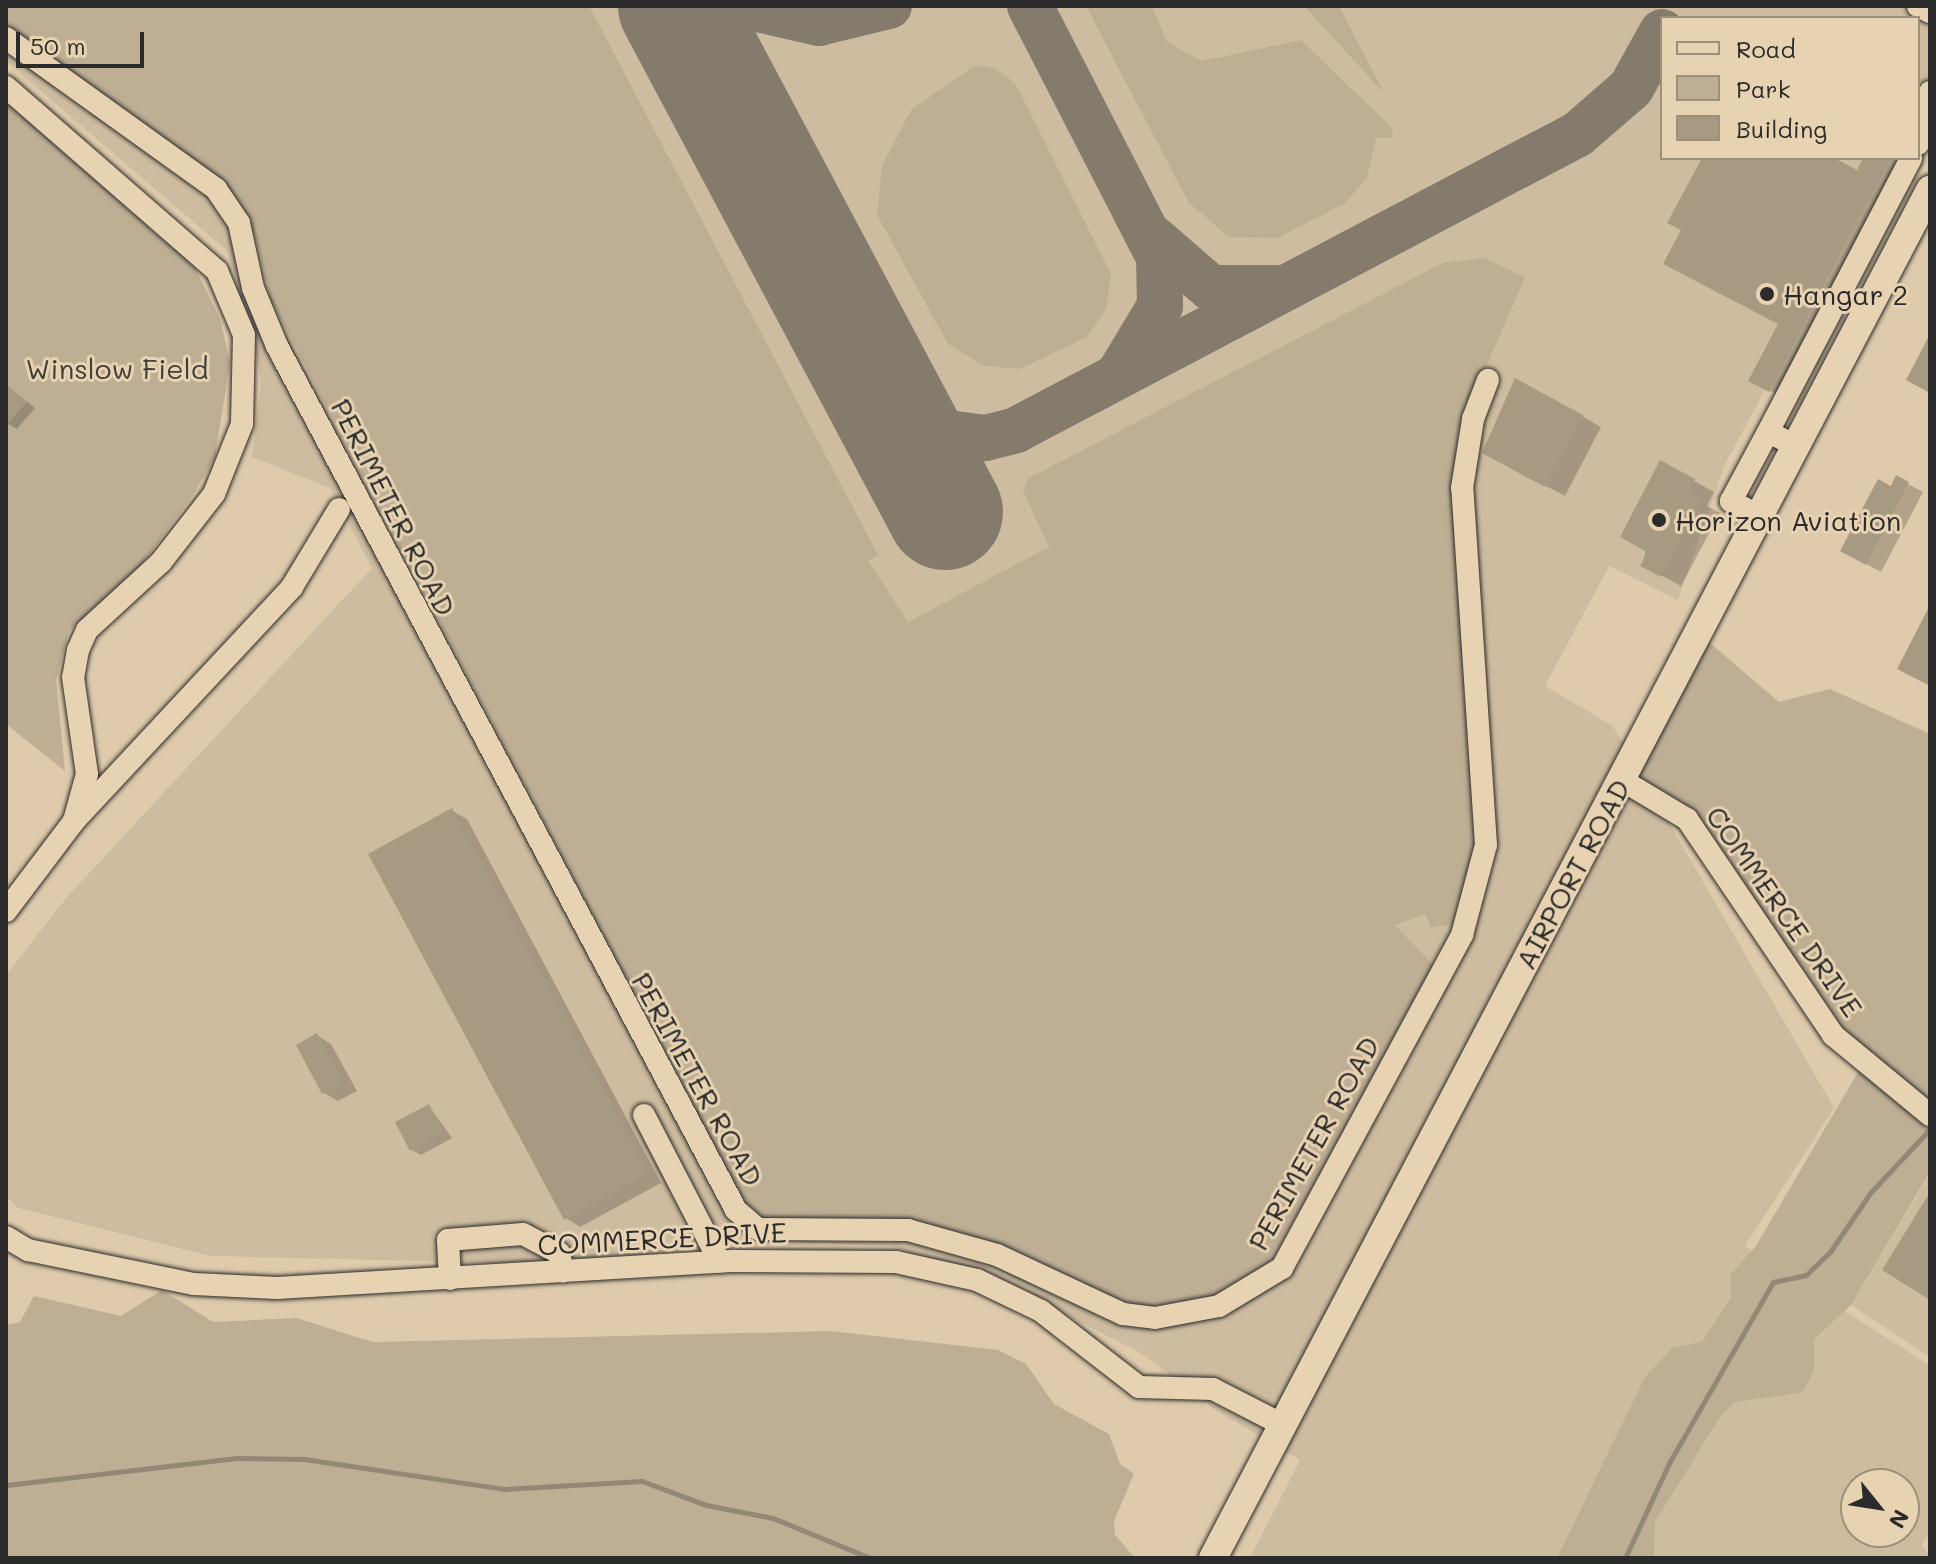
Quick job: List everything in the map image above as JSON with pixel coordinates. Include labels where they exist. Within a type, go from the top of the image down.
[{"type":"main road","name":"AIRPORT ROAD","points":[[1213,1558],[1930,190]]},
{"type":"street","points":[[1918,6],[1930,12]]},
{"type":"street","name":"PERIMETER ROAD","points":[[6,38],[216,189],[239,223],[277,346],[736,1210],[758,1229],[908,1230],[997,1255],[1123,1314],[1155,1318],[1219,1306],[1282,1268],[1462,935],[1486,845],[1462,488],[1469,434],[1488,380]]},
{"type":"street","points":[[6,87],[217,271],[244,335],[242,424],[214,494],[161,562],[87,630],[78,650],[73,677],[87,774],[74,821]]},
{"type":"street","points":[[1920,140],[1930,118],[1930,92]]},
{"type":"street","points":[[1759,516],[1731,501],[1910,160]]},
{"type":"street","points":[[1768,432],[1796,446]]},
{"type":"street","points":[[6,911],[74,821],[292,587],[339,509]]},
{"type":"street","name":"COMMERCE DRIVE","points":[[1622,780],[1687,819],[1833,1035],[1930,1115]]},
{"type":"street","points":[[644,1115],[720,1262]]},
{"type":"street","points":[[450,1279],[448,1240],[523,1234],[559,1253],[563,1272]]},
{"type":"street","name":"COMMERCE DRIVE","points":[[6,1237],[28,1250],[194,1284],[450,1279],[720,1262],[896,1262],[977,1280],[1041,1311],[1139,1387],[1213,1389],[1283,1425]]},
{"type":"shaded area","points":[[6,6],[1930,6],[1930,87],[1920,105],[1920,16],[1660,16],[1660,160],[1890,160],[1725,464],[1678,600],[1609,566],[1545,686],[1613,726],[1834,1108],[1745,1246],[1930,1366],[1930,1533],[1922,1544],[1930,1558],[1250,1558],[1300,1460],[1217,1411],[1141,1353],[1006,1285],[892,1246],[764,1241],[552,1264],[210,1256],[18,1208],[6,1197],[6,975],[68,896],[372,568],[330,488],[252,457],[261,384],[250,312],[226,250],[6,61]]},
{"type":"shaded area","points":[[1930,1174],[1930,1357],[1851,1305]]},
{"type":"green space","points":[[6,6],[589,6],[878,555],[868,561],[908,622],[1049,547],[1023,491],[1029,478],[1443,263],[1485,258],[1525,277],[1468,409],[1481,845],[1457,923],[1431,928],[1425,914],[1395,925],[1433,965],[1273,1260],[1227,1294],[1157,1309],[1126,1305],[1001,1246],[753,1219],[271,300],[256,238],[236,198],[210,171],[6,25]]},
{"type":"green space","points":[[1086,6],[1152,6],[1167,42],[1202,61],[1301,40],[1392,128],[1393,138],[1376,138],[1367,178],[1345,203],[1278,238],[1229,237],[1189,203]]},
{"type":"green space","points":[[1304,6],[1339,6],[1384,93]]},
{"type":"green space","points":[[974,66],[995,68],[1015,83],[1111,274],[1106,309],[1087,337],[1020,369],[984,366],[948,344],[877,215],[882,166],[911,110]]},
{"type":"green space","name":"Winslow Field","points":[[6,99],[194,266],[220,319],[230,363],[215,457],[193,495],[125,587],[69,630],[56,680],[65,771],[6,724]]},
{"type":"green space","points":[[1703,637],[1779,702],[1830,689],[1930,734],[1930,1172],[1851,1305],[1814,1339],[1814,1370],[1803,1392],[1735,1402],[1720,1417],[1655,1522],[1654,1558],[1557,1558],[1645,1377],[1672,1348],[1702,1342],[1731,1298],[1731,1274],[1756,1246],[1861,1067],[1692,824],[1624,782]]},
{"type":"green space","points":[[162,1290],[213,1322],[296,1318],[373,1342],[831,1331],[998,1350],[1026,1364],[1054,1404],[1109,1434],[1120,1464],[1134,1474],[1114,1521],[1115,1535],[1135,1558],[6,1558],[6,1325],[20,1322],[34,1296],[121,1316]]},
{"type":"building","name":"Hangar 2","points":[[1701,160],[1838,160],[1857,170],[1862,160],[1888,160],[1769,392],[1748,381],[1778,324],[1663,264],[1681,230],[1667,223]]},
{"type":"building","points":[[1930,334],[1930,393],[1906,380]]},
{"type":"building","points":[[1515,378],[1583,415],[1545,487],[1482,453]]},
{"type":"building","points":[[6,385],[27,402],[6,426]]},
{"type":"building","name":"Horizon Aviation","points":[[1660,460],[1695,479],[1688,493],[1701,500],[1661,577],[1640,566],[1647,552],[1620,537]]},
{"type":"building","points":[[1896,475],[1909,482],[1866,565],[1840,551],[1878,479],[1891,486]]},
{"type":"building","points":[[1930,605],[1930,686],[1897,669]]},
{"type":"building","points":[[452,808],[648,1174],[564,1220],[368,854]]},
{"type":"building","points":[[317,1033],[344,1083],[322,1094],[296,1045]]},
{"type":"building","points":[[429,1104],[444,1133],[410,1151],[395,1122]]},
{"type":"building","points":[[1930,1192],[1930,1300],[1882,1270]]},
{"type":"waterway","points":[[1625,1558],[1669,1463],[1773,1282],[1806,1275],[1830,1252],[1871,1192],[1930,1129]]},
{"type":"waterway","points":[[6,1485],[236,1458],[304,1459],[504,1489],[642,1481],[706,1505],[773,1518],[870,1558]]},
{"type":"taxiway","points":[[745,6],[819,23],[889,6]]},
{"type":"taxiway","points":[[1030,6],[1159,257],[1160,306],[1121,371]]},
{"type":"taxiway","points":[[886,406],[948,433],[985,438],[1016,430],[1578,134],[1631,88],[1660,36]]},
{"type":"taxiway","points":[[1153,238],[1211,288],[1278,288]]},
{"type":"runway","points":[[676,6],[945,512]]},
{"type":"place","name":"Hangar 2","points":[[1767,294]]},
{"type":"place","name":"Horizon Aviation","points":[[1659,520]]}]
